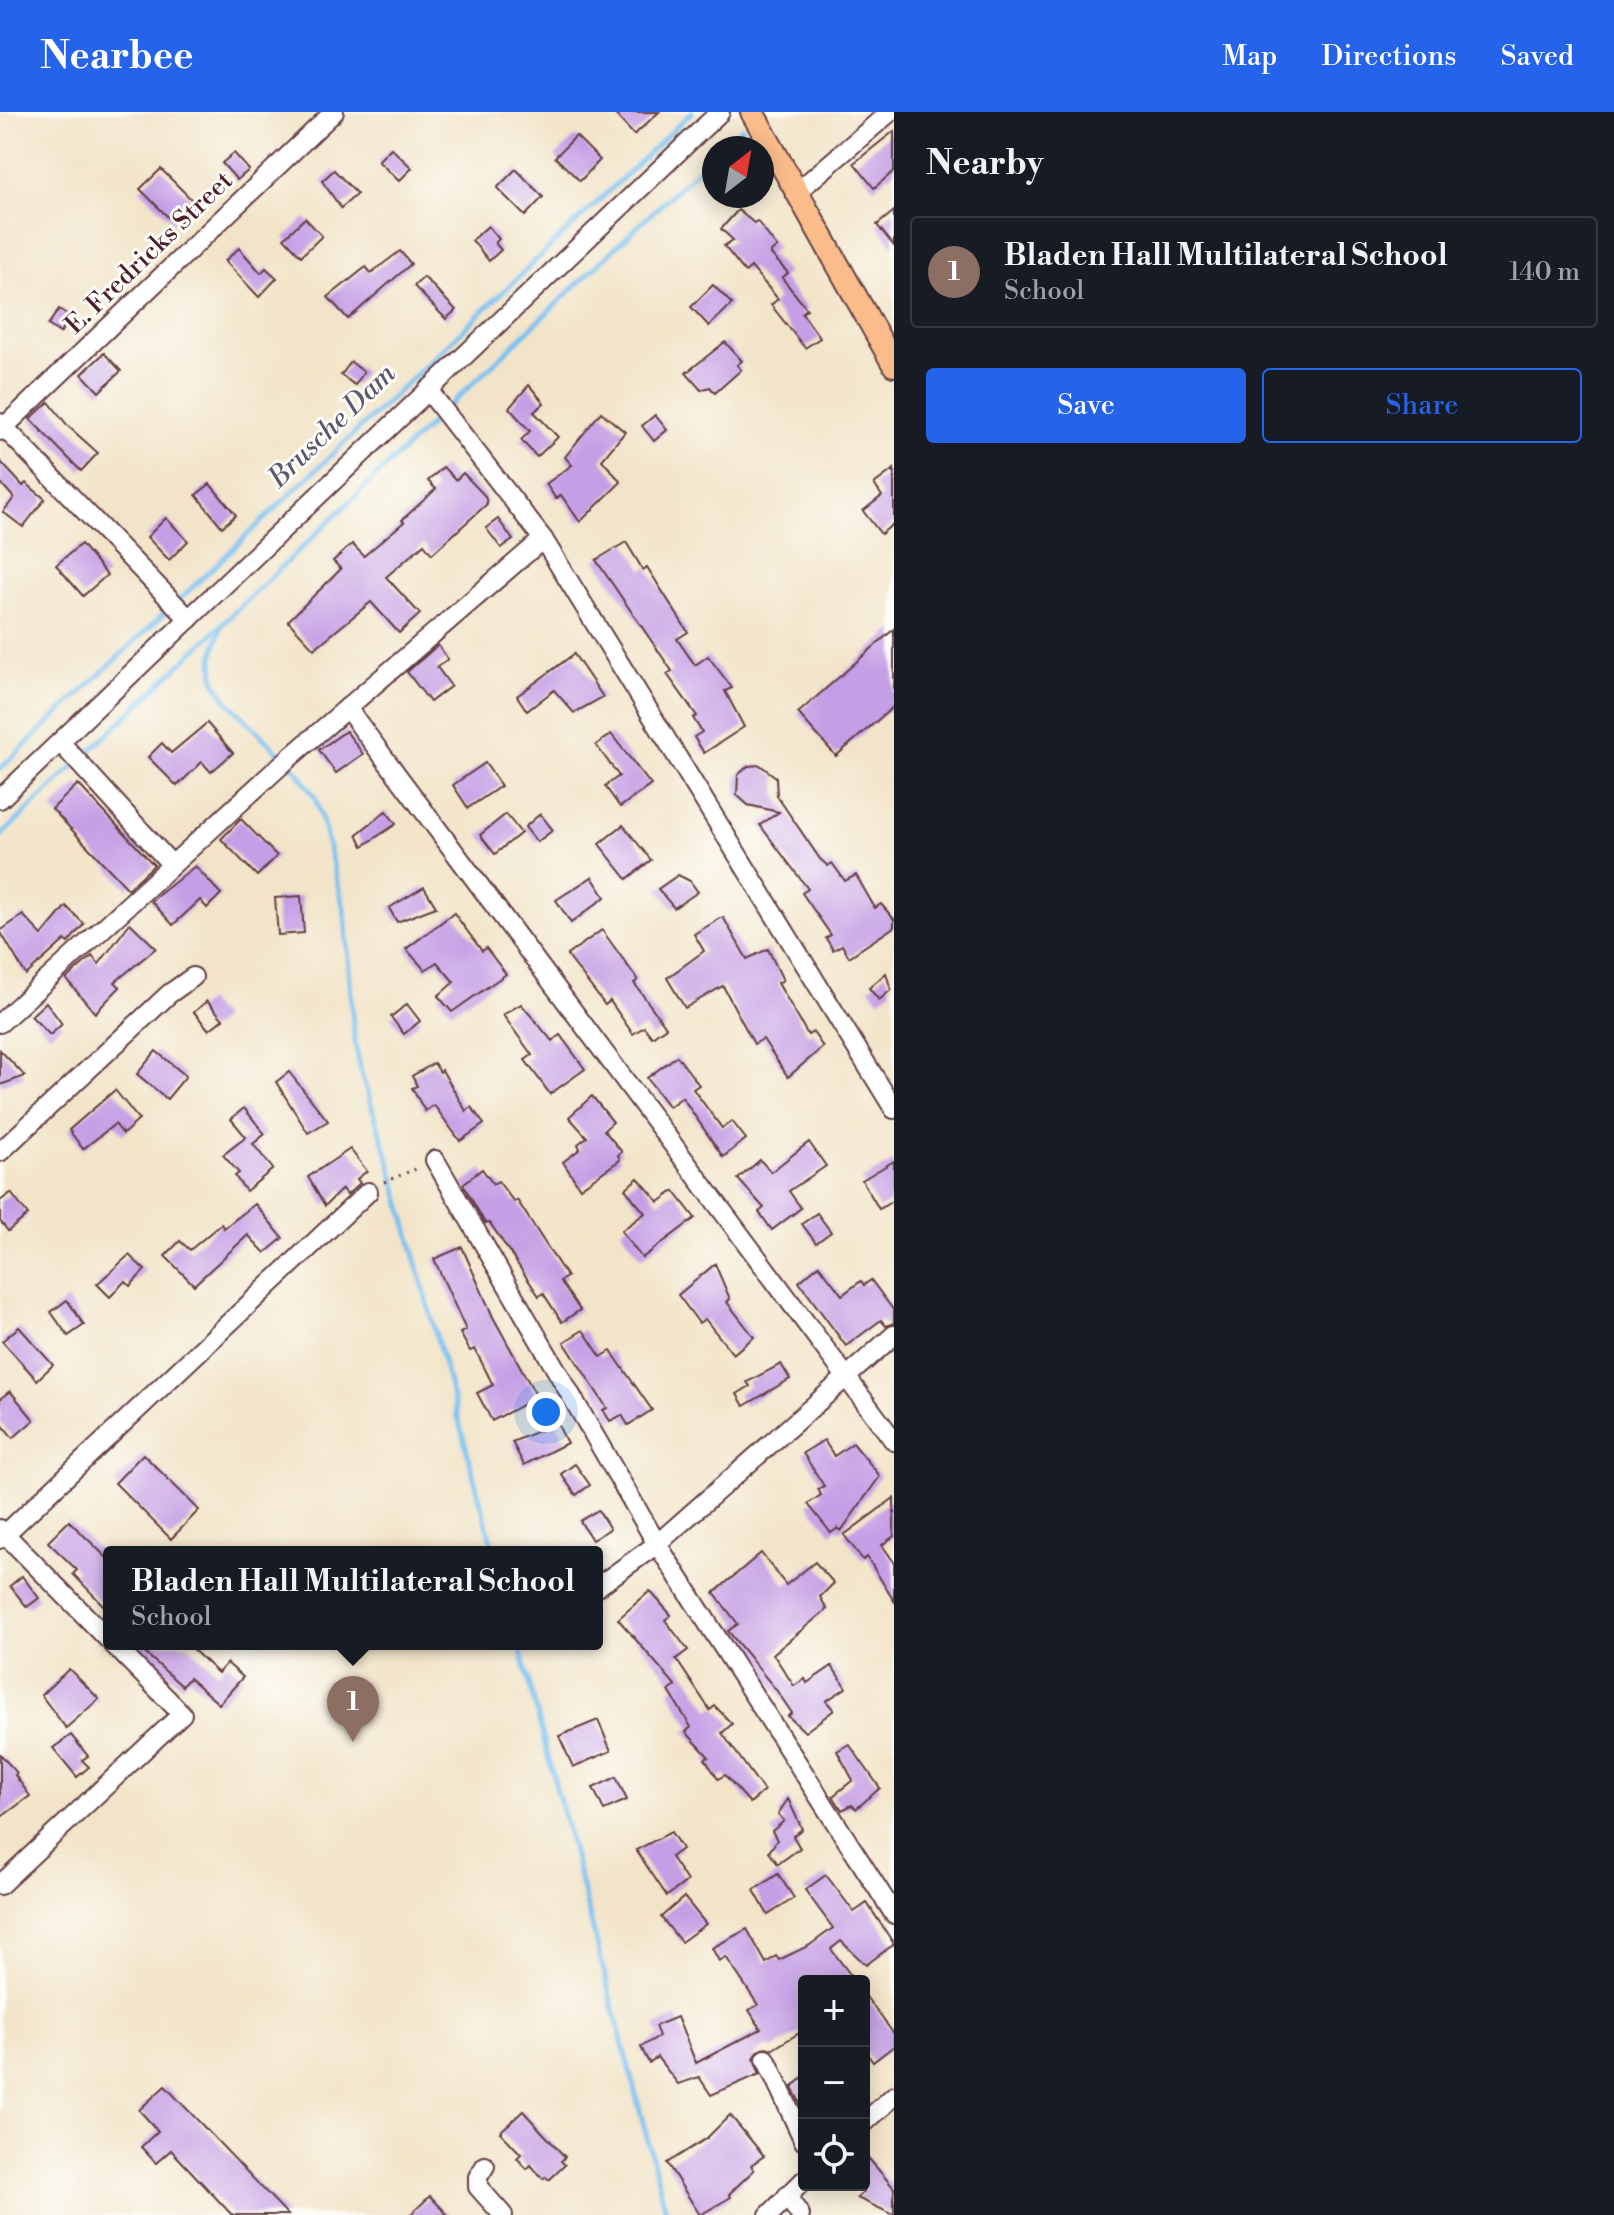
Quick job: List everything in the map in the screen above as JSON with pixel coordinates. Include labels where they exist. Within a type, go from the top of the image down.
[{"type":"main road","points":[[752,112],[894,365]]},
{"type":"street","name":"E. Fredricks Street","points":[[1,427],[334,112]]},
{"type":"street","points":[[0,799],[430,393],[720,112]]},
{"type":"street","points":[[797,192],[890,112]]},
{"type":"street","points":[[430,393],[543,539],[894,1109]]},
{"type":"street","points":[[1,427],[189,619]]},
{"type":"street","points":[[0,1023],[347,708],[543,539]]},
{"type":"street","points":[[347,708],[843,1377],[894,1441]]},
{"type":"street","points":[[60,742],[172,865]]},
{"type":"street","points":[[0,1152],[169,994],[193,977]]},
{"type":"street","points":[[435,1160],[657,1544],[894,1914]]},
{"type":"street","points":[[103,1634],[2,1534],[375,1187]]},
{"type":"street","points":[[603,1583],[657,1544],[894,1335]]},
{"type":"street","points":[[0,1885],[182,1714],[119,1650]]},
{"type":"street","points":[[766,2059],[798,2128]]},
{"type":"street","points":[[868,2119],[894,2096]]},
{"type":"street","points":[[485,2166],[478,2177],[478,2187],[503,2215]]},
{"type":"street","points":[[769,2215],[798,2186]]},
{"type":"street","points":[[787,2196],[800,2215]]},
{"type":"path","points":[[375,1187],[409,1171]]},
{"type":"building","points":[[613,112],[659,112],[634,135]]},
{"type":"building","points":[[894,131],[894,171],[874,188],[854,163]]},
{"type":"building","points":[[576,136],[600,160],[580,181],[555,157]]},
{"type":"building","points":[[391,148],[412,168],[399,181],[378,161]]},
{"type":"building","points":[[234,153],[249,170],[237,180],[222,163]]},
{"type":"building","points":[[161,169],[197,205],[176,225],[140,189]]},
{"type":"building","points":[[516,169],[543,197],[525,216],[497,188]]},
{"type":"building","points":[[334,170],[357,194],[341,208],[322,181]]},
{"type":"building","points":[[738,210],[754,223],[757,221],[777,247],[770,253],[788,273],[782,278],[807,309],[802,313],[820,338],[805,348],[771,305],[778,299],[751,267],[745,272],[724,246],[733,240],[721,229]]},
{"type":"building","points":[[894,211],[894,246],[877,225]]},
{"type":"building","points":[[305,218],[322,236],[301,256],[284,238]]},
{"type":"building","points":[[488,226],[499,239],[495,243],[501,250],[489,261],[472,240]]},
{"type":"building","points":[[239,248],[261,273],[266,268],[277,278],[259,297],[225,261]]},
{"type":"building","points":[[400,251],[411,264],[348,319],[328,297],[366,267],[371,273]]},
{"type":"building","points":[[424,277],[456,310],[446,319],[414,286]]},
{"type":"building","points":[[713,285],[732,304],[709,326],[691,307]]},
{"type":"building","points":[[59,309],[71,317],[60,333],[48,325]]},
{"type":"building","points":[[725,342],[742,361],[737,365],[741,370],[715,393],[710,387],[701,390],[686,373]]},
{"type":"building","points":[[104,353],[121,371],[99,392],[82,374]]},
{"type":"building","points":[[351,362],[364,372],[355,385],[341,375]]},
{"type":"building","points":[[529,385],[544,403],[534,412],[558,437],[537,457],[521,440],[530,431],[509,408]]},
{"type":"building","points":[[49,402],[68,426],[98,453],[81,471],[30,419]]},
{"type":"building","points":[[601,412],[625,432],[602,460],[621,482],[580,522],[561,495],[556,499],[546,484],[572,465],[565,457]]},
{"type":"building","points":[[655,415],[667,430],[654,441],[642,426]]},
{"type":"building","points":[[0,461],[23,486],[26,483],[45,499],[23,527],[3,512],[14,498],[0,482]]},
{"type":"building","points":[[443,467],[456,480],[463,473],[485,496],[487,504],[432,554],[424,544],[386,577],[420,614],[399,633],[371,602],[314,649],[288,621],[341,569],[333,561],[352,544],[364,556],[404,522],[402,520],[436,489],[428,481]]},
{"type":"building","points":[[894,469],[894,523],[881,534],[863,511],[882,496],[874,484]]},
{"type":"building","points":[[210,484],[236,515],[222,527],[196,495]]},
{"type":"building","points":[[166,518],[188,541],[169,560],[147,537]]},
{"type":"building","points":[[498,519],[513,540],[501,548],[486,528]]},
{"type":"building","points":[[626,542],[643,570],[647,567],[688,632],[677,639],[695,665],[708,656],[732,688],[725,691],[744,727],[704,753],[694,737],[702,732],[693,718],[697,716],[667,674],[672,671],[596,560]]},
{"type":"building","points":[[81,544],[107,575],[83,596],[56,565]]},
{"type":"building","points":[[894,629],[894,706],[836,756],[798,713]]},
{"type":"building","points":[[438,645],[448,659],[437,667],[451,686],[430,702],[407,672]]},
{"type":"building","points":[[574,654],[603,697],[574,713],[554,690],[527,711],[517,696]]},
{"type":"building","points":[[207,723],[233,753],[211,772],[202,762],[177,786],[148,757],[162,743],[171,753]]},
{"type":"building","points":[[346,731],[363,754],[336,773],[319,750]]},
{"type":"building","points":[[611,734],[651,785],[620,807],[605,786],[619,776],[596,745]]},
{"type":"building","points":[[485,763],[501,786],[468,808],[453,785]]},
{"type":"building","points":[[760,765],[776,777],[777,796],[820,859],[828,866],[832,863],[845,881],[856,875],[875,908],[881,904],[894,919],[894,927],[849,957],[842,945],[833,950],[826,938],[831,935],[802,893],[808,889],[760,825],[779,812],[748,805],[737,795],[738,775],[748,766]]},
{"type":"building","points":[[78,784],[154,865],[128,889],[52,809]]},
{"type":"building","points":[[386,811],[396,824],[363,846],[357,834]]},
{"type":"building","points":[[506,814],[521,833],[495,854],[480,835]]},
{"type":"building","points":[[540,814],[553,830],[537,842],[525,827]]},
{"type":"building","points":[[241,819],[277,856],[257,876],[221,839]]},
{"type":"building","points":[[623,825],[651,860],[627,879],[599,844]]},
{"type":"building","points":[[195,866],[221,894],[207,908],[200,900],[173,925],[151,901]]},
{"type":"building","points":[[678,875],[690,881],[698,892],[674,908],[658,889]]},
{"type":"building","points":[[592,877],[605,897],[571,923],[556,900]]},
{"type":"building","points":[[424,887],[436,907],[397,922],[389,908]]},
{"type":"building","points":[[301,896],[304,933],[278,935],[275,898]]},
{"type":"building","points":[[66,906],[84,924],[68,943],[65,940],[26,975],[0,931],[23,915],[42,935]]},
{"type":"building","points":[[454,913],[482,951],[486,948],[506,974],[452,1012],[438,996],[454,982],[437,962],[425,970],[406,949]]},
{"type":"building","points":[[723,917],[747,959],[768,949],[783,980],[778,983],[808,1035],[813,1032],[823,1047],[788,1077],[763,1039],[754,1044],[723,986],[685,1008],[667,978],[704,951],[694,934]]},
{"type":"building","points":[[130,923],[156,948],[115,982],[120,987],[95,1013],[66,979],[92,956],[99,964]]},
{"type":"building","points":[[602,930],[638,980],[634,983],[666,1027],[652,1037],[644,1027],[633,1034],[610,1001],[605,1005],[567,955]]},
{"type":"building","points":[[886,973],[891,990],[879,1000],[869,988]]},
{"type":"building","points":[[207,1001],[223,1019],[209,1030],[194,1012]]},
{"type":"building","points":[[46,1002],[62,1024],[50,1035],[31,1016]]},
{"type":"building","points":[[407,1004],[420,1021],[404,1034],[391,1017]]},
{"type":"building","points":[[521,1004],[552,1041],[560,1035],[585,1069],[550,1094],[525,1060],[532,1055],[503,1015]]},
{"type":"building","points":[[0,1050],[25,1076],[0,1085]]},
{"type":"building","points":[[156,1051],[186,1076],[167,1099],[137,1074]]},
{"type":"building","points":[[677,1056],[699,1085],[693,1089],[722,1128],[732,1121],[746,1139],[723,1157],[682,1097],[669,1107],[647,1078]]},
{"type":"building","points":[[434,1063],[440,1072],[442,1070],[466,1111],[471,1107],[484,1124],[460,1141],[434,1105],[425,1111],[412,1088],[417,1086],[412,1076]]},
{"type":"building","points":[[289,1072],[328,1121],[308,1133],[276,1082]]},
{"type":"building","points":[[115,1090],[139,1120],[123,1134],[115,1124],[83,1149],[69,1130]]},
{"type":"building","points":[[592,1096],[613,1122],[604,1130],[622,1152],[618,1155],[620,1160],[580,1188],[563,1162],[580,1149],[578,1144],[587,1137],[569,1117]]},
{"type":"building","points":[[244,1108],[265,1134],[253,1144],[273,1169],[246,1191],[235,1176],[239,1173],[223,1155],[246,1137],[231,1119]]},
{"type":"building","points":[[809,1142],[826,1166],[789,1191],[801,1208],[772,1230],[759,1212],[764,1208],[738,1179],[760,1160],[771,1172]]},
{"type":"building","points":[[350,1149],[367,1171],[357,1179],[360,1183],[347,1195],[342,1189],[325,1206],[308,1177]]},
{"type":"building","points":[[894,1161],[894,1200],[879,1209],[862,1180]]},
{"type":"building","points":[[482,1169],[493,1184],[498,1181],[514,1202],[517,1200],[567,1277],[560,1281],[580,1310],[562,1322],[543,1293],[539,1296],[490,1223],[485,1223],[463,1184]]},
{"type":"building","points":[[638,1178],[659,1202],[674,1191],[695,1218],[642,1258],[621,1231],[645,1213],[625,1189]]},
{"type":"building","points":[[11,1193],[28,1215],[8,1231],[0,1221],[0,1201]]},
{"type":"building","points":[[255,1204],[283,1238],[265,1253],[248,1235],[194,1285],[165,1256],[180,1241],[190,1250],[221,1224],[224,1228]]},
{"type":"building","points":[[817,1213],[831,1232],[816,1243],[802,1224]]},
{"type":"building","points":[[462,1247],[493,1317],[537,1397],[492,1421],[477,1393],[493,1385],[475,1349],[470,1351],[460,1333],[466,1330],[434,1259]]},
{"type":"building","points":[[129,1255],[145,1270],[130,1286],[125,1281],[110,1297],[97,1284]]},
{"type":"building","points":[[715,1264],[730,1299],[727,1302],[754,1337],[733,1354],[705,1319],[699,1323],[678,1295]]},
{"type":"building","points":[[819,1265],[842,1295],[861,1281],[864,1285],[871,1280],[894,1311],[894,1323],[886,1326],[881,1320],[846,1346],[799,1282]]},
{"type":"building","points":[[67,1300],[84,1325],[68,1336],[51,1312]]},
{"type":"building","points":[[19,1327],[53,1365],[37,1380],[2,1341]]},
{"type":"building","points":[[583,1330],[601,1357],[611,1351],[652,1410],[628,1425],[622,1415],[610,1421],[603,1410],[607,1408],[564,1342]]},
{"type":"building","points":[[781,1364],[790,1379],[744,1406],[737,1394],[750,1386],[747,1382]]},
{"type":"building","points":[[10,1391],[34,1420],[13,1438],[0,1422],[0,1399]]},
{"type":"building","points":[[557,1423],[567,1443],[524,1465],[512,1442]]},
{"type":"building","points":[[824,1440],[834,1456],[853,1443],[880,1476],[841,1531],[838,1528],[831,1533],[808,1504],[821,1495],[818,1489],[824,1486],[803,1453]]},
{"type":"building","points":[[143,1454],[199,1510],[171,1539],[115,1483]]},
{"type":"building","points":[[575,1464],[590,1485],[576,1495],[561,1474]]},
{"type":"building","points":[[894,1498],[894,1536],[882,1545],[894,1562],[894,1601],[867,1557],[863,1560],[844,1535]]},
{"type":"building","points":[[598,1510],[610,1529],[592,1540],[580,1521]]},
{"type":"building","points":[[69,1521],[103,1554],[103,1605],[73,1574],[77,1570],[48,1542]]},
{"type":"building","points":[[761,1553],[786,1585],[815,1562],[834,1583],[820,1597],[827,1609],[773,1654],[794,1686],[805,1679],[807,1683],[832,1666],[846,1688],[826,1701],[834,1710],[805,1732],[788,1716],[792,1713],[777,1691],[728,1631],[738,1624],[714,1593]]},
{"type":"building","points":[[22,1576],[39,1598],[27,1607],[10,1586]]},
{"type":"building","points":[[650,1591],[671,1615],[665,1620],[688,1650],[676,1659],[710,1710],[715,1706],[732,1724],[722,1733],[764,1791],[750,1803],[725,1775],[718,1779],[705,1759],[709,1757],[686,1732],[691,1727],[669,1691],[676,1686],[618,1619]]},
{"type":"building","points":[[142,1650],[193,1650],[218,1673],[227,1663],[243,1677],[219,1704],[189,1678],[182,1686]]},
{"type":"building","points":[[69,1669],[99,1699],[66,1728],[41,1695]]},
{"type":"building","points":[[598,1720],[611,1751],[573,1767],[559,1736]]},
{"type":"building","points":[[71,1735],[88,1756],[82,1760],[89,1767],[77,1777],[53,1748]]},
{"type":"building","points":[[849,1744],[880,1788],[856,1809],[852,1805],[842,1810],[833,1796],[853,1780],[837,1751]]},
{"type":"building","points":[[0,1754],[17,1773],[15,1775],[30,1796],[0,1818]]},
{"type":"building","points":[[616,1777],[627,1800],[604,1810],[593,1788]]},
{"type":"building","points":[[788,1799],[802,1829],[793,1836],[800,1848],[778,1864],[769,1852],[777,1840],[772,1831],[784,1821],[778,1814]]},
{"type":"building","points":[[671,1832],[682,1849],[671,1857],[687,1881],[667,1896],[636,1850]]},
{"type":"building","points":[[778,1874],[794,1898],[768,1915],[754,1890]]},
{"type":"building","points":[[826,1875],[854,1912],[867,1903],[894,1944],[866,1965],[841,1941],[831,1949],[850,1975],[798,1975],[798,2034],[773,2049],[766,2047],[757,2052],[754,2059],[760,2074],[711,2095],[699,2077],[678,2084],[657,2057],[649,2063],[641,2047],[659,2036],[655,2026],[677,2017],[696,2063],[761,2029],[749,2010],[758,2005],[726,1957],[719,1961],[712,1948],[747,1929],[766,1963],[776,1956],[779,1960],[810,1945],[833,1928],[805,1890]]},
{"type":"building","points":[[684,1897],[706,1924],[681,1942],[661,1917]]},
{"type":"building","points":[[870,2002],[894,2034],[894,2046],[873,2062],[870,2058]]},
{"type":"building","points":[[798,2082],[798,2099],[792,2087]]},
{"type":"building","points":[[165,2086],[288,2215],[232,2215],[171,2150],[156,2163],[141,2147],[158,2131],[139,2110]]},
{"type":"building","points":[[523,2111],[565,2157],[561,2161],[565,2165],[549,2180],[546,2177],[543,2179],[531,2165],[527,2169],[517,2158],[521,2154],[500,2132]]},
{"type":"building","points":[[730,2115],[764,2156],[751,2165],[754,2170],[729,2194],[731,2197],[700,2215],[667,2163],[707,2138]]},
{"type":"building","points":[[870,2160],[894,2188],[894,2215],[857,2198],[870,2191]]},
{"type":"building","points":[[430,2196],[448,2215],[410,2215]]},
{"type":"waterway","name":"Brusche Dam","points":[[178,601],[692,112]]},
{"type":"waterway","points":[[734,136],[742,128]]},
{"type":"waterway","points":[[448,407],[702,165]]},
{"type":"waterway","points":[[82,759],[441,414]]},
{"type":"waterway","name":"Brusche Dam","points":[[0,769],[170,608]]},
{"type":"waterway","points":[[222,625],[213,655],[214,680],[227,701],[298,772],[315,797],[321,816],[345,913],[354,1037],[361,1073],[390,1163],[492,1546]]},
{"type":"waterway","points":[[0,837],[74,766]]},
{"type":"waterway","points":[[521,1650],[667,2215]]},
{"type":"place","name":"Bladen Hall Multilateral School","points":[[353,1742]]}]
